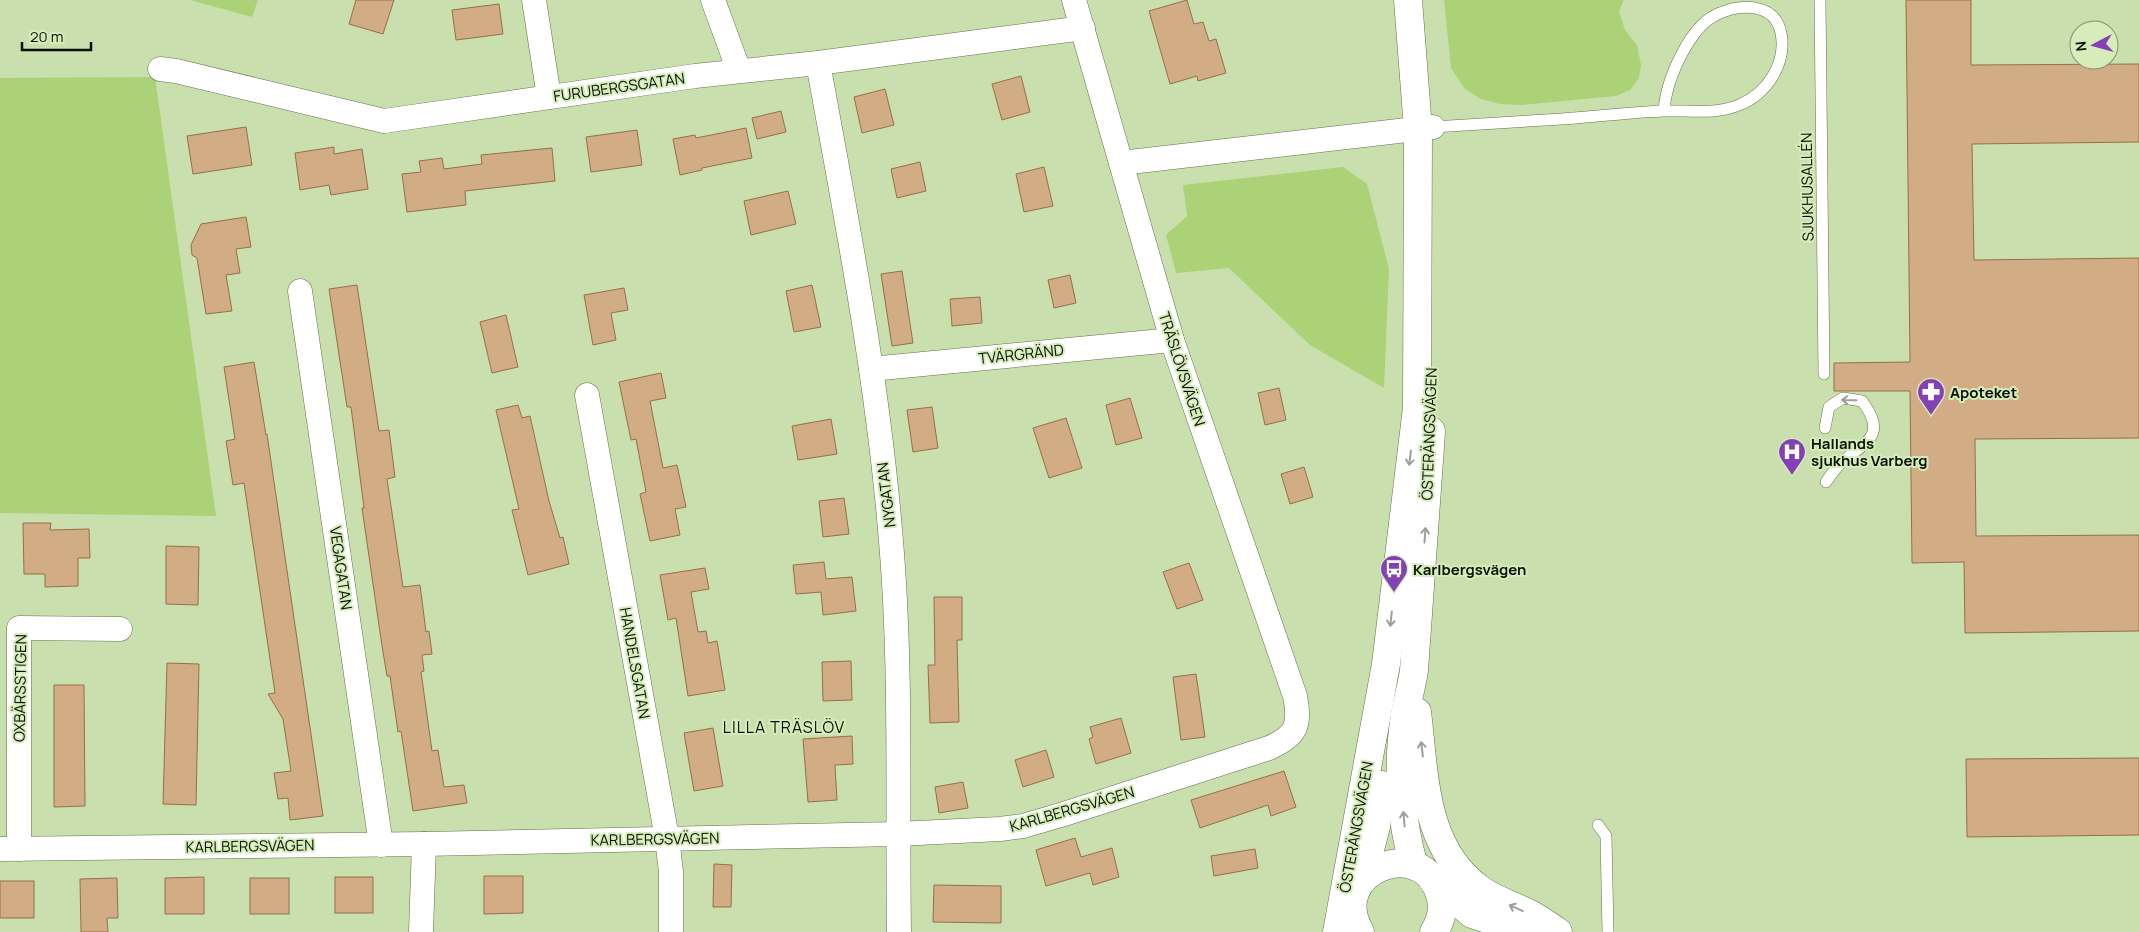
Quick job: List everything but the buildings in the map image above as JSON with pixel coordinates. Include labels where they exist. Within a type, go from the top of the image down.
[{"type":"street","points":[[534,0],[549,97]]},
{"type":"street","points":[[713,0],[739,71]]},
{"type":"street","name":"TRÄSLÖVSVÄGEN","points":[[1074,0],[1172,340],[1295,696],[1299,714],[1296,728],[1292,733]]},
{"type":"street","name":"ÖSTERÄNGSVÄGEN","points":[[1337,932],[1386,664],[1417,408],[1425,128],[1408,0]]},
{"type":"street","name":"ÖSTERÄNGSVÄGEN","points":[[1414,866],[1404,824],[1401,776],[1405,716],[1413,680],[1425,535],[1431,426],[1423,0]]},
{"type":"street","name":"FURUBERGSGATAN","points":[[160,69],[176,71],[384,121],[739,71],[818,63],[1083,28]]},
{"type":"street","name":"NYGATAN","points":[[818,63],[862,307],[891,542],[897,635],[898,932]]},
{"type":"street","points":[[1121,163],[1425,128]]},
{"type":"street","name":"VEGAGATAN","points":[[300,291],[381,845]]},
{"type":"street","name":"TVÄRGRÄND","points":[[870,369],[1172,340]]},
{"type":"street","name":"HANDELSGATAN","points":[[587,395],[667,838],[671,872],[671,932]]},
{"type":"street","name":"OXBÄRSSTIGEN","points":[[10,849],[20,628],[120,630]]},
{"type":"street","name":"ÖSTERÄNGSVÄGEN","points":[[1351,925],[1354,895],[1360,882],[1376,826],[1384,766],[1386,664]]},
{"type":"street","points":[[1413,680],[1430,815],[1438,837],[1461,873],[1480,889],[1498,900],[1532,915],[1558,932]]},
{"type":"street","name":"KARLBERGSVÄGEN","points":[[10,849],[381,845],[898,834],[956,832],[1023,826],[1269,748],[1287,740],[1292,733]]},
{"type":"street","points":[[421,932],[424,844]]},
{"type":"street","points":[[1360,882],[1367,874],[1384,865],[1404,863],[1422,870],[1472,914],[1527,932]]},
{"type":"street","points":[[1434,932],[1442,910],[1441,900],[1435,883]]},
{"type":"lane","name":"SJUKHUSALLÉN","points":[[1820,0],[1824,374]]},
{"type":"lane","points":[[1425,128],[1664,111],[1723,110],[1740,105],[1771,81],[1778,66],[1783,45],[1780,25],[1760,4],[1736,6],[1711,16],[1694,34],[1677,64],[1664,111]]},
{"type":"lane","points":[[1824,428],[1829,407],[1843,398],[1862,401],[1873,415],[1872,435],[1864,447],[1840,464],[1826,482]]},
{"type":"lane","points":[[1598,825],[1606,836],[1608,932]]},
{"type":"green space","points":[[190,0],[258,0],[252,17]]},
{"type":"green space","points":[[1444,0],[1624,0],[1619,11],[1625,30],[1637,45],[1641,65],[1639,78],[1630,90],[1616,96],[1522,105],[1500,104],[1481,99],[1465,89],[1451,68]]},
{"type":"green space","points":[[155,77],[216,516],[0,513],[0,78]]},
{"type":"green space","points":[[1343,167],[1367,184],[1389,269],[1384,388],[1310,345],[1229,268],[1176,273],[1166,235],[1187,216],[1183,185]]},
{"type":"place","name":"Apoteket","points":[[1931,416]]},
{"type":"place","name":"Hallands sjukhus Varberg","points":[[1792,476]]},
{"type":"place","name":"Karlbergsvägen","points":[[1394,593]]},
{"type":"district","name":"LILLA TRÄSLÖV","points":[[784,727]]}]
